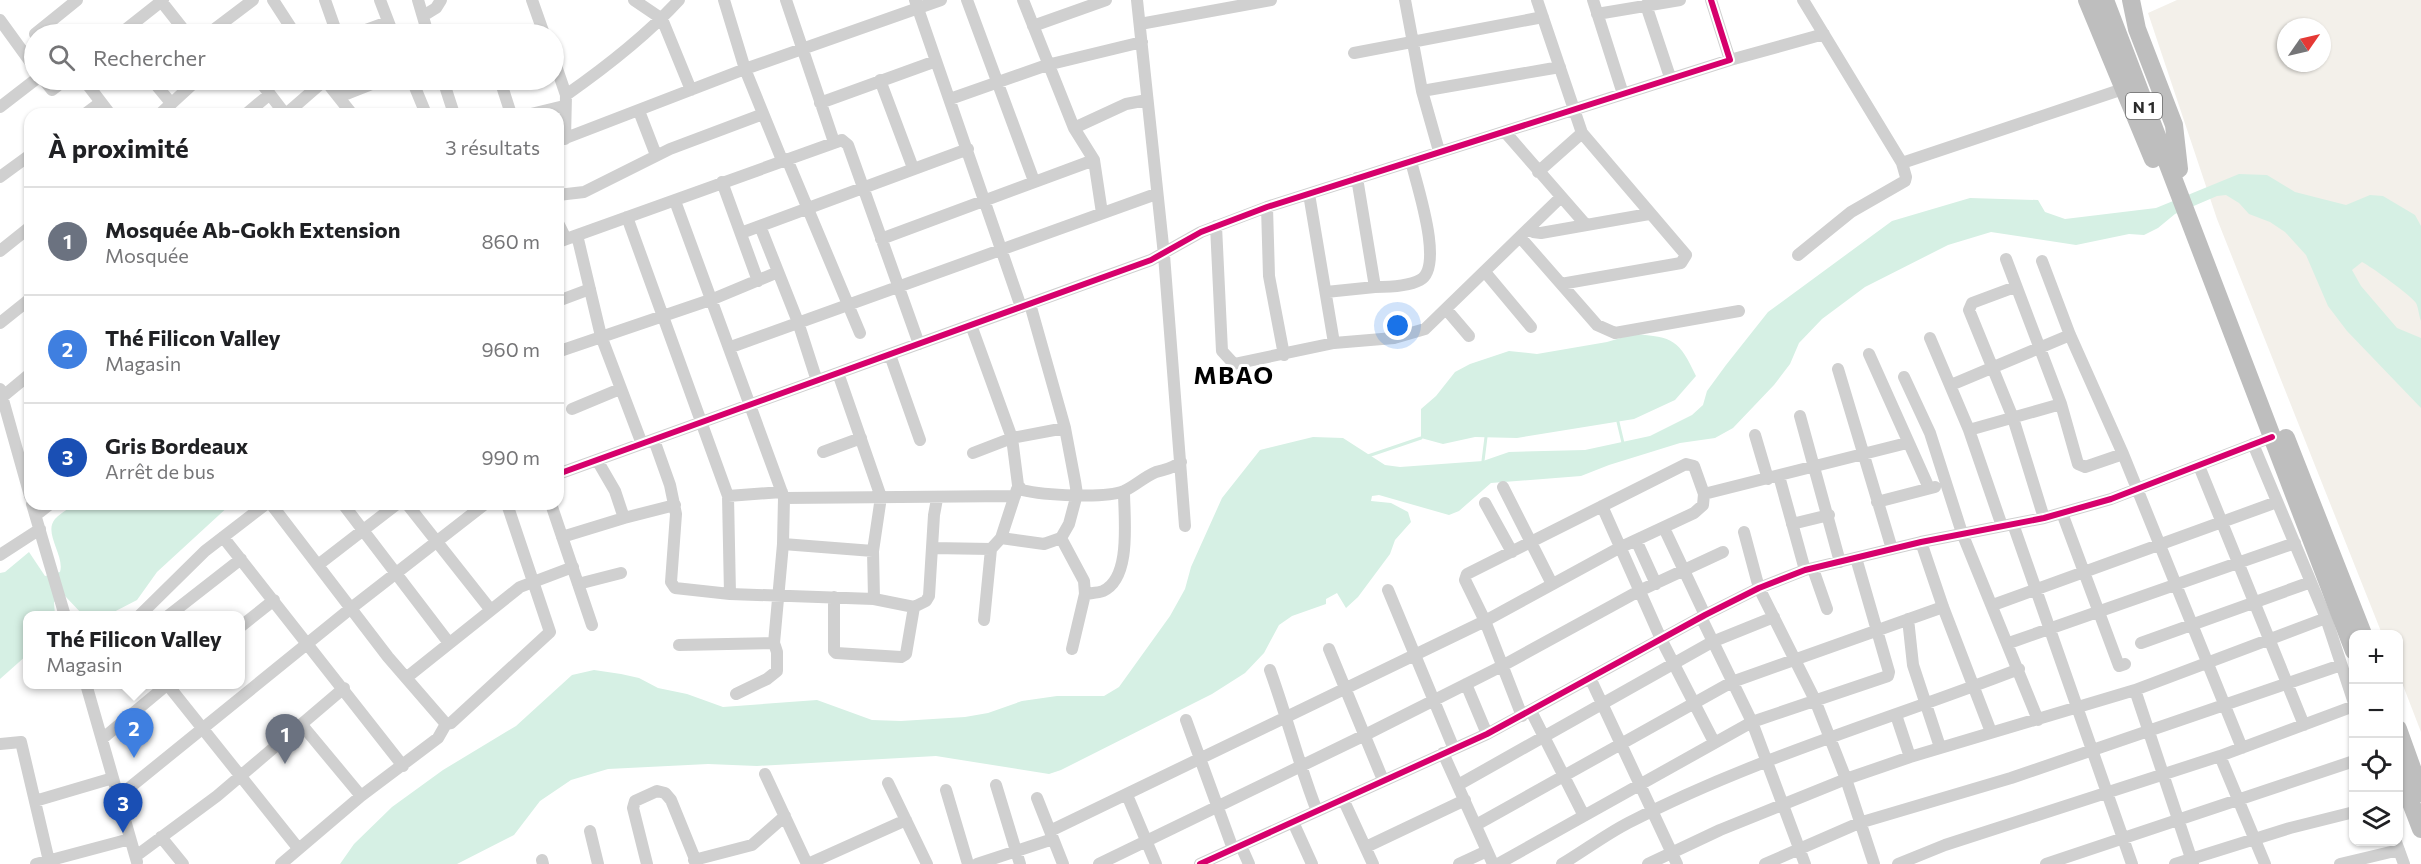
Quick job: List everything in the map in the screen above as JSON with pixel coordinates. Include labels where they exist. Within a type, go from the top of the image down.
[{"type":"highway","points":[[2087,0],[2151,155],[2158,166],[2175,173]]},
{"type":"highway","name":"N 1","points":[[2116,5],[2272,436],[2347,658]]},
{"type":"highway","name":"N 1","points":[[2187,204],[2361,630]]},
{"type":"highway","points":[[2400,738],[2410,797]]},
{"type":"highway","points":[[2403,781],[2421,829]]},
{"type":"street","points":[[48,24],[77,0]]},
{"type":"street","points":[[230,24],[253,0]]},
{"type":"street","points":[[273,0],[289,24]]},
{"type":"street","points":[[325,0],[333,24]]},
{"type":"street","points":[[380,0],[389,24]]},
{"type":"street","points":[[418,0],[426,24]]},
{"type":"street","points":[[423,16],[436,9],[441,0]]},
{"type":"street","points":[[532,0],[540,24]]},
{"type":"street","points":[[634,0],[662,19],[691,90]]},
{"type":"street","points":[[546,108],[565,100],[608,66],[662,19],[679,0]]},
{"type":"street","points":[[724,0],[745,69],[763,114],[808,207],[846,304],[860,333]]},
{"type":"street","points":[[786,0],[834,142]]},
{"type":"street","points":[[564,139],[916,4],[941,0]]},
{"type":"street","points":[[967,0],[1034,181]]},
{"type":"street","points":[[1023,0],[1074,128],[1094,160],[1102,213]]},
{"type":"street","points":[[1033,26],[1106,0]]},
{"type":"street","points":[[1137,0],[1164,255],[1185,526]]},
{"type":"street","points":[[1140,24],[1217,5],[1271,0]]},
{"type":"street","points":[[1405,0],[1422,91],[1439,151]]},
{"type":"street","points":[[1537,0],[1582,133],[1686,255],[1681,264],[1561,284]]},
{"type":"street","points":[[1593,0],[1623,94]]},
{"type":"street","points":[[1597,14],[1680,0]]},
{"type":"street","points":[[1711,0],[1730,60]]},
{"type":"street","points":[[1798,255],[1851,212],[1905,181],[1906,177],[1902,163],[1803,0]]},
{"type":"street","points":[[133,24],[162,1],[179,24]]},
{"type":"street","points":[[916,4],[1002,249],[1025,305],[1065,428],[1077,494],[1070,524],[1061,538],[1044,544],[1001,538]]},
{"type":"street","points":[[1646,5],[1670,77]]},
{"type":"street","points":[[1354,53],[1543,18]]},
{"type":"street","points":[[0,20],[24,53]]},
{"type":"street","points":[[564,472],[1164,255],[1201,232],[1267,207],[1439,151],[1574,111],[1670,77],[1824,34]]},
{"type":"street","points":[[950,99],[1047,64],[1142,42]]},
{"type":"street","points":[[20,47],[24,44]]},
{"type":"street","points":[[820,103],[936,61]]},
{"type":"street","points":[[1422,91],[1560,67]]},
{"type":"street","points":[[880,80],[913,168]]},
{"type":"street","points":[[0,107],[24,88]]},
{"type":"street","points":[[1902,163],[2123,89]]},
{"type":"street","points":[[92,90],[106,108]]},
{"type":"street","points":[[160,90],[171,103]]},
{"type":"street","points":[[166,108],[186,90]]},
{"type":"street","points":[[267,90],[281,108]]},
{"type":"street","points":[[293,108],[314,90]]},
{"type":"street","points":[[333,90],[347,108]]},
{"type":"street","points":[[339,97],[357,90]]},
{"type":"street","points":[[416,90],[424,108]]},
{"type":"street","points":[[446,90],[452,108]]},
{"type":"street","points":[[503,90],[509,108]]},
{"type":"street","points":[[562,90],[565,100],[564,110]]},
{"type":"street","points":[[253,108],[270,94]]},
{"type":"street","points":[[1074,128],[1089,119],[1126,104],[1147,100]]},
{"type":"street","points":[[93,108],[101,102]]},
{"type":"street","points":[[639,111],[656,155]]},
{"type":"street","points":[[564,194],[584,192],[656,155],[763,114]]},
{"type":"street","points":[[1505,132],[1586,225]]},
{"type":"street","points":[[1538,172],[1582,133]]},
{"type":"street","points":[[920,344],[880,239],[848,145],[842,140],[567,238],[590,289],[601,336],[620,389],[648,442],[675,506],[677,520],[672,585],[730,594],[874,599],[914,607],[926,602],[929,596],[937,499]]},
{"type":"street","points":[[741,233],[968,149]]},
{"type":"street","points":[[0,177],[24,159]]},
{"type":"street","points":[[880,239],[985,198],[1094,160]]},
{"type":"street","points":[[1326,292],[1420,280],[1429,271],[1431,246],[1411,161]]},
{"type":"street","points":[[1357,178],[1375,287]]},
{"type":"street","points":[[722,182],[758,281]]},
{"type":"street","points":[[731,347],[1156,194]]},
{"type":"street","points":[[1309,194],[1334,343]]},
{"type":"street","points":[[1216,226],[1222,351],[1234,364],[1334,343],[1394,338],[1425,329],[1561,197]]},
{"type":"street","points":[[675,201],[731,347],[783,495],[783,544],[774,643],[777,652],[777,671],[767,679],[736,694]]},
{"type":"street","points":[[1267,207],[1269,276],[1284,355]]},
{"type":"street","points":[[1525,232],[1537,233],[1649,214]]},
{"type":"street","points":[[627,217],[728,496],[730,594]]},
{"type":"street","points":[[760,226],[798,322],[817,381]]},
{"type":"street","points":[[0,251],[24,232]]},
{"type":"street","points":[[1525,232],[1561,284],[1597,325],[1615,333],[1739,311]]},
{"type":"street","points":[[2006,259],[2015,288],[2061,404],[2078,464],[2085,466],[2123,454]]},
{"type":"street","points":[[2042,261],[2070,335],[2123,454],[2206,664],[2242,748]]},
{"type":"street","points":[[564,350],[664,317],[778,272]]},
{"type":"street","points":[[1485,272],[1531,327]]},
{"type":"street","points":[[2015,288],[1970,306],[1969,310],[2013,418],[2044,518]]},
{"type":"street","points":[[564,299],[590,289]]},
{"type":"street","points":[[0,323],[24,304]]},
{"type":"street","points":[[1446,309],[1469,336]]},
{"type":"street","points":[[971,325],[1011,438],[1016,491],[1001,538],[991,549],[984,620]]},
{"type":"street","points":[[1951,385],[2039,346],[2070,335]]},
{"type":"street","points":[[1930,338],[2007,525],[2036,589],[2132,864]]},
{"type":"street","points":[[890,354],[920,440]]},
{"type":"street","points":[[1869,354],[1929,488]]},
{"type":"street","points":[[1838,369],[1892,549]]},
{"type":"street","points":[[838,373],[881,497],[873,551],[874,599]]},
{"type":"street","points":[[1904,377],[1930,433],[1962,533],[2009,643],[2038,720]]},
{"type":"street","points":[[24,378],[1,393],[24,475]]},
{"type":"street","points":[[572,408],[620,389]]},
{"type":"street","points":[[1969,430],[2061,404]]},
{"type":"street","points":[[1800,416],[1829,515],[1840,562]]},
{"type":"street","points":[[973,453],[1011,438],[1065,428]]},
{"type":"street","points":[[1755,435],[1827,609]]},
{"type":"street","points":[[1200,864],[1487,734],[1591,680],[1703,616],[1759,588],[1809,569],[1962,533],[2062,513],[2137,489],[2272,436]]},
{"type":"street","points":[[823,452],[861,438]]},
{"type":"street","points":[[1704,494],[1907,443]]},
{"type":"street","points":[[2253,444],[2326,618],[2347,658],[2351,684]]},
{"type":"street","points":[[20,461],[24,457]]},
{"type":"street","points":[[597,460],[615,491],[624,518]]},
{"type":"street","points":[[728,496],[937,499],[1026,490],[1101,495],[1124,491],[1140,480],[1159,471],[1168,471],[1181,462]]},
{"type":"street","points":[[977,864],[1016,851],[1052,835],[1199,758],[1485,621],[1619,548],[1700,509],[1704,494],[1694,466],[1686,464],[1466,577],[1485,621],[1502,666],[1526,713],[1544,738],[1584,816]]},
{"type":"street","points":[[2199,466],[2304,724]]},
{"type":"street","points":[[1877,502],[1945,484]]},
{"type":"street","points":[[1503,487],[1552,584]]},
{"type":"street","points":[[1085,594],[1103,591],[1115,581],[1122,568],[1124,491]]},
{"type":"street","points":[[1993,605],[2277,502]]},
{"type":"street","points":[[1485,503],[1512,552]]},
{"type":"street","points":[[562,537],[624,518],[675,506]]},
{"type":"street","points":[[1602,506],[1661,639],[1714,742]]},
{"type":"street","points":[[34,510],[64,611]]},
{"type":"street","points":[[144,611],[196,559],[258,510]]},
{"type":"street","points":[[276,510],[350,609],[446,724]]},
{"type":"street","points":[[347,510],[449,643]]},
{"type":"street","points":[[318,565],[389,510]]},
{"type":"street","points":[[411,510],[490,609]]},
{"type":"street","points":[[118,797],[350,609],[477,510]]},
{"type":"street","points":[[281,864],[361,796],[438,738],[446,724],[451,723],[549,633],[509,510]]},
{"type":"street","points":[[553,510],[592,626]]},
{"type":"street","points":[[2062,513],[2119,666],[2125,664]]},
{"type":"street","points":[[1792,524],[1829,515]]},
{"type":"street","points":[[1664,528],[1712,642],[1752,722],[1768,760],[1805,864]]},
{"type":"street","points":[[0,555],[40,529]]},
{"type":"street","points":[[1744,532],[1759,588],[1815,700],[1846,779],[1874,864]]},
{"type":"street","points":[[223,537],[344,688],[403,766]]},
{"type":"street","points":[[1061,538],[1084,581],[1085,594],[1072,649]]},
{"type":"street","points":[[1636,540],[1656,584]]},
{"type":"street","points":[[1922,542],[1943,607],[1991,732]]},
{"type":"street","points":[[2009,643],[2295,543]]},
{"type":"street","points":[[783,544],[873,551]]},
{"type":"street","points":[[932,548],[991,549]]},
{"type":"street","points":[[1099,864],[1365,735],[1502,666],[1639,591],[1723,552]]},
{"type":"street","points":[[1498,864],[1752,722],[1887,676],[1889,672],[1878,630],[1856,558]]},
{"type":"street","points":[[173,611],[241,559]]},
{"type":"street","points":[[406,678],[520,587],[573,567]]},
{"type":"street","points":[[578,585],[621,573]]},
{"type":"street","points":[[2141,644],[2311,582]]},
{"type":"street","points":[[1388,590],[1434,700],[1458,786],[1493,864]]},
{"type":"street","points":[[834,597],[834,651],[836,653],[901,657],[906,654],[914,607]]},
{"type":"street","points":[[245,623],[274,600]]},
{"type":"street","points":[[1476,825],[1564,778],[1732,682],[1943,607]]},
{"type":"street","points":[[1458,786],[1603,706],[1712,642],[1774,618]]},
{"type":"street","points":[[1648,864],[1674,858],[1720,830],[1846,779],[1940,747],[2135,690],[2326,618]]},
{"type":"street","points":[[1908,620],[1911,655],[1940,747]]},
{"type":"street","points":[[679,645],[774,643]]},
{"type":"street","points":[[1329,649],[1383,780]]},
{"type":"street","points":[[1765,864],[1859,823],[2011,778],[2224,705],[2347,658]]},
{"type":"street","points":[[1563,864],[1623,826],[1768,760],[1927,705],[2019,669]]},
{"type":"street","points":[[1270,670],[1300,767],[1317,811]]},
{"type":"street","points":[[1591,680],[1674,858]]},
{"type":"street","points":[[1466,684],[1487,734]]},
{"type":"street","points":[[87,689],[137,860],[161,837],[241,776],[344,688]]},
{"type":"street","points":[[102,739],[163,689]]},
{"type":"street","points":[[171,689],[298,848]]},
{"type":"street","points":[[2135,690],[2192,861]]},
{"type":"street","points":[[1898,864],[1945,845],[2220,756],[2349,706]]},
{"type":"street","points":[[1896,715],[1910,757]]},
{"type":"street","points":[[1186,720],[1216,806],[1237,847],[1249,864]]},
{"type":"street","points":[[302,724],[361,796]]},
{"type":"street","points":[[0,744],[21,742],[35,801],[43,863],[130,839]]},
{"type":"street","points":[[2220,756],[2236,800],[2265,864]]},
{"type":"street","points":[[2046,864],[2349,763]]},
{"type":"street","points":[[765,774],[807,864],[906,820]]},
{"type":"street","points":[[35,801],[113,778]]},
{"type":"street","points":[[888,783],[927,864]]},
{"type":"street","points":[[996,785],[1020,864]]},
{"type":"street","points":[[647,864],[633,808],[635,801],[657,790],[665,793],[671,800],[695,862],[752,845],[785,816]]},
{"type":"street","points":[[946,790],[968,864]]},
{"type":"street","points":[[1127,795],[1156,864]]},
{"type":"street","points":[[1037,798],[1063,864]]},
{"type":"street","points":[[1343,799],[1373,864]]},
{"type":"street","points":[[1366,847],[1465,800]]},
{"type":"street","points":[[2175,864],[2192,861],[2290,828],[2349,813]]},
{"type":"street","points":[[1293,822],[1312,864]]},
{"type":"street","points":[[590,831],[597,864]]},
{"type":"street","points":[[161,837],[183,864]]},
{"type":"street","points":[[2340,864],[2398,846],[2404,864]]},
{"type":"street","points":[[1459,864],[1487,851]]},
{"type":"shaded area","points":[[2177,0],[2421,0],[2421,732],[2403,685],[2403,630],[2380,630],[2217,219],[2148,13]]},
{"type":"shaded area","points":[[2239,174],[2267,175],[2295,192],[2346,205],[2370,195],[2383,196],[2415,215],[2421,226],[2421,321],[2416,303],[2390,281],[2362,262],[2352,270],[2361,286],[2397,328],[2421,338],[2421,408],[2347,331],[2328,306],[2306,255],[2285,232],[2270,222],[2249,214],[2239,203],[2226,195],[2217,196],[2175,214],[2158,228],[2144,235],[2129,234],[2076,245],[1991,232],[1948,245],[1865,287],[1822,319],[1799,343],[1790,364],[1774,385],[1733,428],[1715,438],[1680,443],[1581,476],[1491,483],[1459,511],[1449,515],[1379,495],[1372,496],[1371,501],[1391,503],[1408,512],[1411,522],[1395,540],[1390,554],[1358,597],[1346,608],[1337,593],[1326,599],[1326,604],[1292,616],[1279,625],[1264,653],[1245,673],[1212,694],[1061,770],[1049,774],[936,756],[757,766],[708,764],[608,769],[571,780],[540,801],[514,835],[457,864],[340,864],[354,844],[392,807],[443,770],[516,726],[572,675],[594,670],[639,678],[658,688],[687,694],[723,707],[817,700],[872,720],[901,721],[965,717],[988,713],[1022,701],[1057,696],[1104,696],[1119,687],[1170,616],[1185,589],[1191,567],[1222,498],[1260,450],[1313,437],[1343,438],[1385,465],[1400,467],[1483,461],[1509,452],[1585,450],[1650,436],[1692,415],[1703,405],[1707,391],[1768,312],[1892,221],[1970,198],[2038,200],[2045,212],[2065,219],[2156,208]]},
{"type":"shaded area","points":[[1634,334],[1667,339],[1685,355],[1696,376],[1675,400],[1634,419],[1517,438],[1475,437],[1443,444],[1421,438],[1421,409],[1436,396],[1455,372],[1470,364],[1509,351],[1537,354],[1607,342]]},
{"type":"shaded area","points":[[67,510],[224,510],[157,572],[137,600],[116,611],[79,611],[65,596],[54,602],[55,611],[23,611],[23,659],[0,679],[0,573],[5,572],[29,552],[45,576],[60,572],[60,559],[51,531],[57,517]]},
{"type":"waterway","points":[[1618,422],[1623,443]]},
{"type":"waterway","points":[[1483,461],[1486,437]]},
{"type":"waterway","points":[[1368,456],[1421,438]]},
{"type":"cycle path","points":[[564,472],[1151,260],[1201,232],[1267,207],[1730,60],[1711,0]]},
{"type":"cycle path","points":[[1200,864],[1487,734],[1759,588],[1805,570],[1921,542],[2044,518],[2111,499],[2272,437]]},
{"type":"place","name":"Thé Filicon Valley","points":[[134,758]]},
{"type":"place","name":"Mosquée Ab-Gokh Extension","points":[[285,764]]},
{"type":"place","name":"Gris Bordeaux","points":[[123,833]]},
{"type":"district","name":"MBAO","points":[[1234,374]]}]
